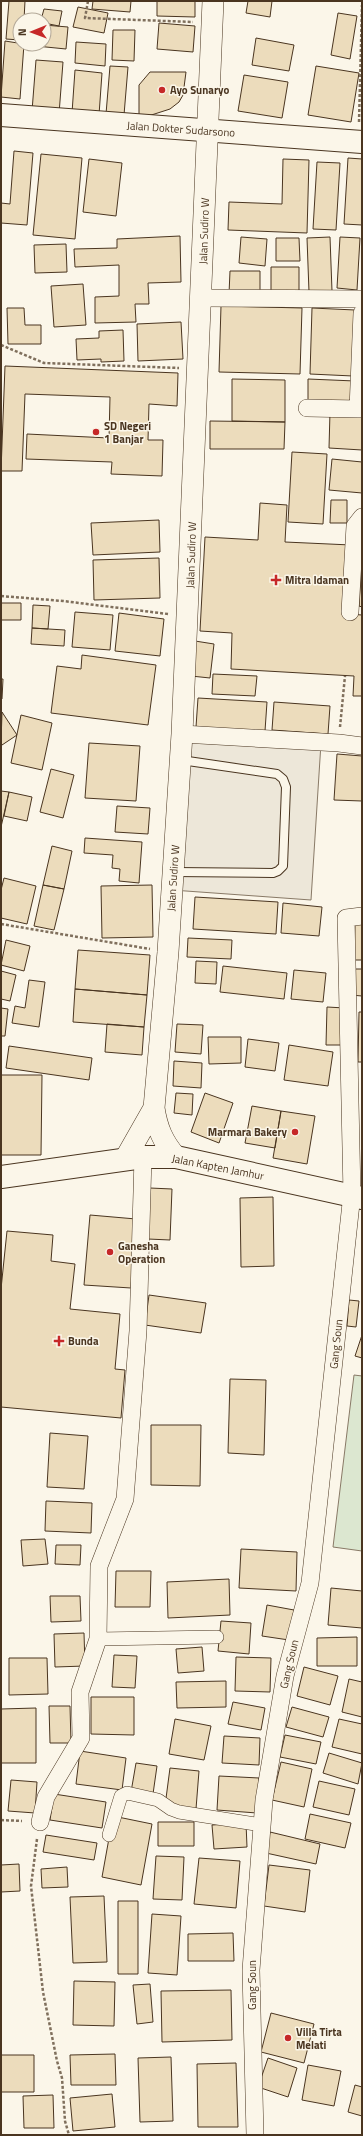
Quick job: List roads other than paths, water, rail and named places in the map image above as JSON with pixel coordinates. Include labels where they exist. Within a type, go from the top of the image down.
[{"type":"main road","name":"Jalan Dokter Sudarsono","points":[[1,115],[207,132],[360,142]]},
{"type":"main road","name":"Jalan Kapten Jamhur","points":[[1,1177],[134,1158],[176,1157],[357,1196]]},
{"type":"street","name":"Jalan Sudiro W","points":[[154,1108],[168,952],[181,760],[197,369],[202,298],[213,1]]},
{"type":"street","points":[[202,298],[362,299]]},
{"type":"street","points":[[307,408],[360,409],[362,313]]},
{"type":"street","points":[[354,613],[355,526],[362,516]]},
{"type":"street","points":[[182,734],[339,743],[362,746]]},
{"type":"street","name":"Gang Soun","points":[[255,2135],[251,1970],[264,1800],[285,1676],[310,1583],[357,1196],[346,918],[362,916]]},
{"type":"street","points":[[154,1108],[157,1125],[162,1137],[176,1157]]},
{"type":"street","points":[[40,1822],[46,1797],[81,1738],[80,1692],[98,1640],[99,1566],[126,1499],[138,1331],[134,1158],[154,1108]]},
{"type":"street","points":[[98,1640],[218,1637]]},
{"type":"street","points":[[109,1835],[121,1796],[127,1793],[158,1800],[170,1809],[179,1812],[262,1825]]},
{"type":"lane","points":[[173,872],[273,873],[278,871],[283,866],[286,787],[283,779],[277,774],[181,760]]},
{"type":"place","name":"Ayo Sunaryo","points":[[162,90]]},
{"type":"place","name":"SD Negeri 1 Banjar","points":[[96,432]]},
{"type":"place","name":"Mitra Idaman","points":[[276,580]]},
{"type":"place","name":"Marmara Bakery","points":[[295,1132]]},
{"type":"place","name":"Ganesha Operation","points":[[110,1252]]},
{"type":"place","name":"Bunda","points":[[59,1341]]},
{"type":"place","name":"Villa Tirta Melati","points":[[288,2038]]}]
